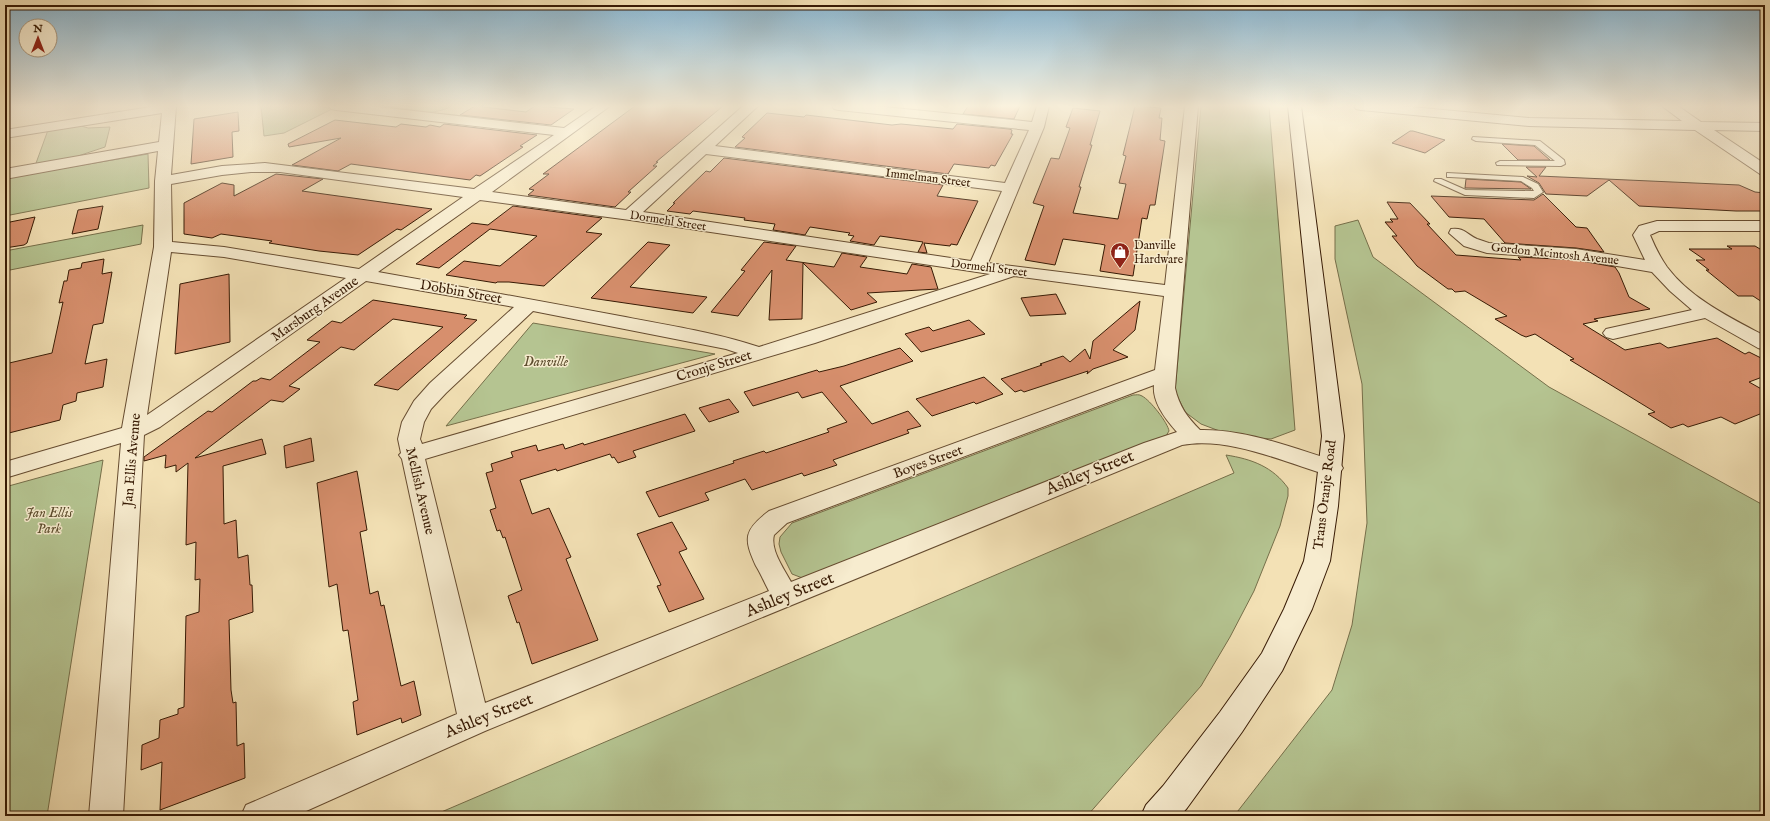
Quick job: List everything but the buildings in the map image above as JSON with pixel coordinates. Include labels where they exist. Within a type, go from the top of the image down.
[{"type":"street","name":"Marsburg Avenue","points":[[5,470],[133,432],[170,411],[549,144]]},
{"type":"street","points":[[630,215],[708,144]]},
{"type":"street","points":[[977,268],[1030,144]]},
{"type":"street","points":[[1188,144],[1164,388],[1168,405],[1179,422],[1194,437]]},
{"type":"street","name":"Trans Oranje Road","points":[[1158,816],[1175,797],[1231,722],[1272,662],[1298,609],[1317,561],[1331,468],[1332,429],[1299,144]]},
{"type":"street","points":[[1726,144],[1764,170]]},
{"type":"street","points":[[5,174],[166,145]]},
{"type":"street","name":"Jan Ellis Avenue","points":[[106,816],[133,432],[163,247],[163,181],[166,145]]},
{"type":"street","name":"Immelman Street","points":[[703,149],[1011,188]]},
{"type":"street","name":"Dormehl Street","points":[[163,181],[234,169],[267,166],[630,215],[977,268],[1016,271],[1173,292]]},
{"type":"street","points":[[1764,342],[1707,312],[1676,289],[1658,267],[1642,235],[1648,228],[1669,226],[1765,226]]},
{"type":"street","name":"Gordon Mcintosh Avenue","points":[[1457,233],[1470,242],[1487,248],[1576,254],[1658,267]]},
{"type":"street","name":"Dobbin Street","points":[[163,247],[203,250],[363,274],[529,304],[731,344],[758,353]]},
{"type":"street","name":"Cronje Street","points":[[411,455],[808,339],[1016,271]]},
{"type":"street","name":"Mellish Avenue","points":[[474,721],[411,455],[409,439],[413,422],[422,406],[438,388],[529,304]]},
{"type":"street","points":[[1613,333],[1707,312]]},
{"type":"street","name":"Boyes Street","points":[[786,597],[759,547],[760,536],[767,525],[778,517],[1166,373]]},
{"type":"street","name":"Ashley Street","points":[[258,816],[474,721],[786,597],[1152,448],[1173,441],[1194,437],[1227,438],[1331,468]]},
{"type":"lane","points":[[1500,163],[1558,166],[1561,164],[1561,162],[1539,144]]},
{"type":"lane","points":[[1438,182],[1465,192],[1534,195],[1539,192],[1535,186],[1523,179],[1450,175]]},
{"type":"green space","points":[[43,144],[106,144],[105,147],[70,160],[35,166]]},
{"type":"green space","points":[[1198,144],[1272,144],[1295,430],[1271,439],[1230,435],[1201,424],[1185,412],[1175,391]]},
{"type":"green space","points":[[148,154],[149,188],[5,216],[5,178]]},
{"type":"green space","points":[[1358,220],[1373,257],[1549,387],[1765,506],[1765,816],[1234,816],[1332,690],[1352,625],[1367,523],[1362,384],[1335,259],[1335,226]]},
{"type":"green space","points":[[143,225],[141,244],[5,271],[5,251]]},
{"type":"green space","name":"Danville","points":[[533,323],[715,354],[446,426]]},
{"type":"green space","points":[[1133,395],[1140,395],[1145,398],[1162,417],[1169,431],[1164,439],[805,579],[792,574],[781,552],[779,544],[780,537],[792,523]]},
{"type":"green space","points":[[1226,455],[1245,459],[1269,469],[1288,488],[1288,496],[1280,526],[1254,591],[1230,637],[1201,686],[1087,816],[432,816],[1234,473]]},
{"type":"green space","name":"Jan Ellis Park","points":[[103,460],[47,816],[5,816],[5,487]]},
{"type":"place","name":"Danville Hardware","points":[[1120,269]]}]
